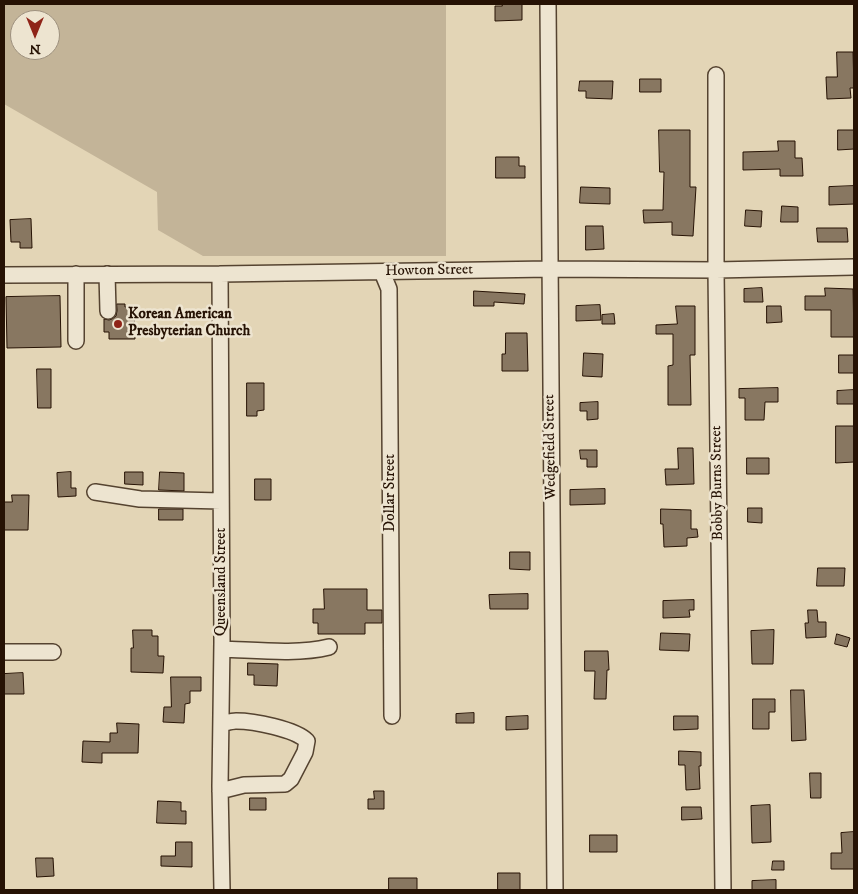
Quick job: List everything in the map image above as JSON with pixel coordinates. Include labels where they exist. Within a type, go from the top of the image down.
[{"type":"street","name":"Wedgefield Street","points":[[548,4],[556,890]]},
{"type":"street","name":"Bobby Burns Street","points":[[716,75],[722,890]]},
{"type":"street","name":"Howton Street","points":[[4,275],[550,269],[716,270],[854,267]]},
{"type":"street","name":"Dollar Street","points":[[382,272],[389,289],[392,716]]},
{"type":"street","points":[[76,274],[76,341]]},
{"type":"street","points":[[107,274],[108,312]]},
{"type":"street","name":"Queensland Street","points":[[220,274],[222,649],[220,792],[222,890]]},
{"type":"street","points":[[95,492],[140,498],[221,501]]},
{"type":"street","points":[[222,649],[289,651],[329,647]]},
{"type":"street","points":[[4,652],[53,652]]},
{"type":"street","points":[[220,792],[244,785],[285,784],[291,779],[305,752],[307,741],[294,732],[267,724],[235,721],[221,724]]},
{"type":"shaded area","points":[[4,4],[446,4],[446,256],[203,256],[158,230],[157,192],[4,104]]},
{"type":"building","points":[[502,4],[522,4],[522,20],[495,21],[495,6],[502,6]]},
{"type":"building","points":[[837,52],[853,52],[854,88],[850,88],[851,98],[827,99],[826,77],[837,77]]},
{"type":"building","points":[[640,79],[661,79],[661,92],[640,92]]},
{"type":"building","points":[[580,81],[613,81],[612,99],[586,98],[586,91],[579,91]]},
{"type":"building","points":[[659,130],[690,130],[690,187],[696,187],[693,236],[672,235],[672,222],[644,223],[643,210],[663,210],[664,172],[660,172]]},
{"type":"building","points":[[838,130],[854,130],[854,149],[838,150]]},
{"type":"building","points":[[778,141],[795,141],[795,158],[802,158],[803,176],[780,176],[780,169],[743,170],[743,152],[778,151]]},
{"type":"building","points":[[496,157],[519,157],[519,166],[525,166],[525,178],[496,178]]},
{"type":"building","points":[[854,186],[854,204],[829,205],[829,187]]},
{"type":"building","points":[[581,187],[610,188],[610,204],[580,203]]},
{"type":"building","points":[[782,206],[798,207],[798,222],[781,222]]},
{"type":"building","points":[[746,210],[762,211],[761,227],[745,226]]},
{"type":"building","points":[[31,219],[32,248],[20,248],[20,242],[11,242],[10,220]]},
{"type":"building","points":[[586,226],[603,226],[604,249],[586,250]]},
{"type":"building","points":[[817,228],[847,228],[848,242],[818,242]]},
{"type":"building","points":[[762,288],[763,302],[744,302],[744,289]]},
{"type":"building","points":[[825,288],[853,289],[854,337],[831,337],[831,310],[805,310],[805,296],[825,296]]},
{"type":"building","points":[[474,291],[525,294],[524,304],[494,302],[494,306],[474,306]]},
{"type":"building","points":[[60,296],[61,347],[7,348],[6,297]]},
{"type":"building","points":[[117,304],[125,304],[125,307],[134,307],[135,339],[109,339],[109,332],[104,332],[104,319],[109,320],[116,316]]},
{"type":"building","points":[[600,305],[601,320],[576,321],[576,306]]},
{"type":"building","points":[[676,306],[695,306],[695,355],[690,355],[691,405],[668,405],[668,366],[673,365],[673,334],[656,334],[656,325],[677,324]]},
{"type":"building","points":[[767,306],[781,306],[782,322],[767,323]]},
{"type":"building","points":[[614,314],[615,324],[602,324],[602,315]]},
{"type":"building","points":[[506,333],[527,333],[528,371],[502,371],[502,354],[505,354]]},
{"type":"building","points":[[584,353],[603,354],[602,377],[583,376]]},
{"type":"building","points":[[839,355],[854,355],[854,373],[839,373]]},
{"type":"building","points":[[37,369],[51,369],[51,408],[38,408]]},
{"type":"building","points":[[247,383],[264,383],[264,410],[257,411],[257,416],[247,416]]},
{"type":"building","points":[[778,388],[778,402],[765,402],[764,420],[745,420],[745,398],[739,398],[739,389]]},
{"type":"building","points":[[854,390],[854,404],[837,404],[837,391]]},
{"type":"building","points":[[598,402],[598,419],[587,420],[587,411],[580,411],[580,403]]},
{"type":"building","points":[[836,426],[854,426],[854,462],[836,463]]},
{"type":"building","points":[[678,448],[693,448],[694,484],[666,485],[665,469],[678,469]]},
{"type":"building","points":[[580,450],[597,450],[597,467],[587,467],[587,459],[581,459]]},
{"type":"building","points":[[747,458],[769,458],[769,474],[747,474]]},
{"type":"building","points":[[71,472],[71,488],[76,488],[76,496],[58,497],[57,473]]},
{"type":"building","points":[[125,472],[143,472],[143,485],[125,484]]},
{"type":"building","points":[[160,472],[184,473],[184,491],[159,490]]},
{"type":"building","points":[[255,479],[271,479],[271,500],[255,500]]},
{"type":"building","points":[[605,489],[605,504],[570,505],[570,490]]},
{"type":"building","points":[[12,495],[29,495],[28,530],[4,530],[4,502],[12,502]]},
{"type":"building","points":[[748,508],[762,508],[762,523],[748,522]]},
{"type":"building","points":[[159,509],[183,509],[183,520],[159,520]]},
{"type":"building","points":[[661,509],[691,510],[691,529],[697,529],[698,537],[687,538],[687,546],[664,547]]},
{"type":"building","points":[[510,552],[530,552],[530,570],[510,569]]},
{"type":"building","points":[[818,568],[845,568],[844,586],[817,586]]},
{"type":"building","points":[[324,589],[367,589],[367,610],[382,610],[382,623],[365,623],[365,634],[318,634],[318,623],[313,623],[313,609],[324,609]]},
{"type":"building","points":[[528,594],[528,609],[490,609],[489,595]]},
{"type":"building","points":[[694,600],[694,610],[689,610],[690,617],[663,618],[663,601]]},
{"type":"building","points":[[808,610],[817,610],[818,622],[826,622],[826,637],[806,638],[805,623],[808,623]]},
{"type":"building","points":[[133,630],[152,630],[152,636],[158,636],[158,656],[164,656],[163,673],[131,672]]},
{"type":"building","points":[[774,630],[773,664],[752,664],[751,631]]},
{"type":"building","points":[[661,633],[690,634],[689,651],[660,650]]},
{"type":"building","points":[[837,634],[850,638],[847,647],[835,644]]},
{"type":"building","points":[[585,651],[608,651],[609,670],[607,670],[606,699],[594,699],[595,671],[585,671]]},
{"type":"building","points":[[248,663],[278,664],[277,686],[254,685],[254,675],[248,675]]},
{"type":"building","points":[[23,673],[24,694],[4,694],[4,674]]},
{"type":"building","points":[[171,677],[201,677],[201,691],[190,691],[190,703],[185,704],[184,723],[163,722],[164,707],[171,707]]},
{"type":"building","points":[[791,690],[804,690],[806,740],[792,741]]},
{"type":"building","points":[[753,699],[775,699],[775,712],[769,712],[769,729],[753,729]]},
{"type":"building","points":[[474,713],[474,723],[456,723],[456,714]]},
{"type":"building","points":[[528,716],[528,729],[506,730],[506,717]]},
{"type":"building","points":[[674,716],[698,716],[698,729],[674,730]]},
{"type":"building","points":[[117,723],[139,724],[138,753],[102,753],[102,763],[82,762],[83,741],[110,742],[110,733],[117,733]]},
{"type":"building","points":[[679,751],[701,752],[701,766],[699,766],[700,789],[686,790],[685,765],[679,765]]},
{"type":"building","points":[[810,773],[821,773],[821,798],[811,798]]},
{"type":"building","points":[[374,791],[384,791],[384,809],[368,809],[368,799],[374,799]]},
{"type":"building","points":[[250,798],[266,798],[266,810],[250,810]]},
{"type":"building","points":[[158,801],[181,802],[181,811],[186,811],[186,824],[157,823]]},
{"type":"building","points":[[770,805],[771,842],[752,843],[751,806]]},
{"type":"building","points":[[682,807],[701,807],[702,819],[682,820]]},
{"type":"building","points":[[854,832],[854,869],[831,869],[831,853],[842,853],[841,833]]},
{"type":"building","points":[[590,835],[617,835],[617,852],[590,852]]},
{"type":"building","points":[[176,842],[192,842],[192,867],[161,866],[161,856],[175,856]]},
{"type":"building","points":[[36,858],[53,858],[54,876],[37,877]]},
{"type":"building","points":[[773,861],[784,861],[784,870],[772,870]]},
{"type":"building","points":[[498,873],[520,873],[520,890],[498,890]]},
{"type":"building","points":[[389,878],[417,878],[417,890],[389,890]]},
{"type":"building","points":[[776,880],[776,890],[752,890],[752,881]]},
{"type":"place","name":"Korean American Presbyterian Church","points":[[118,324]]}]
